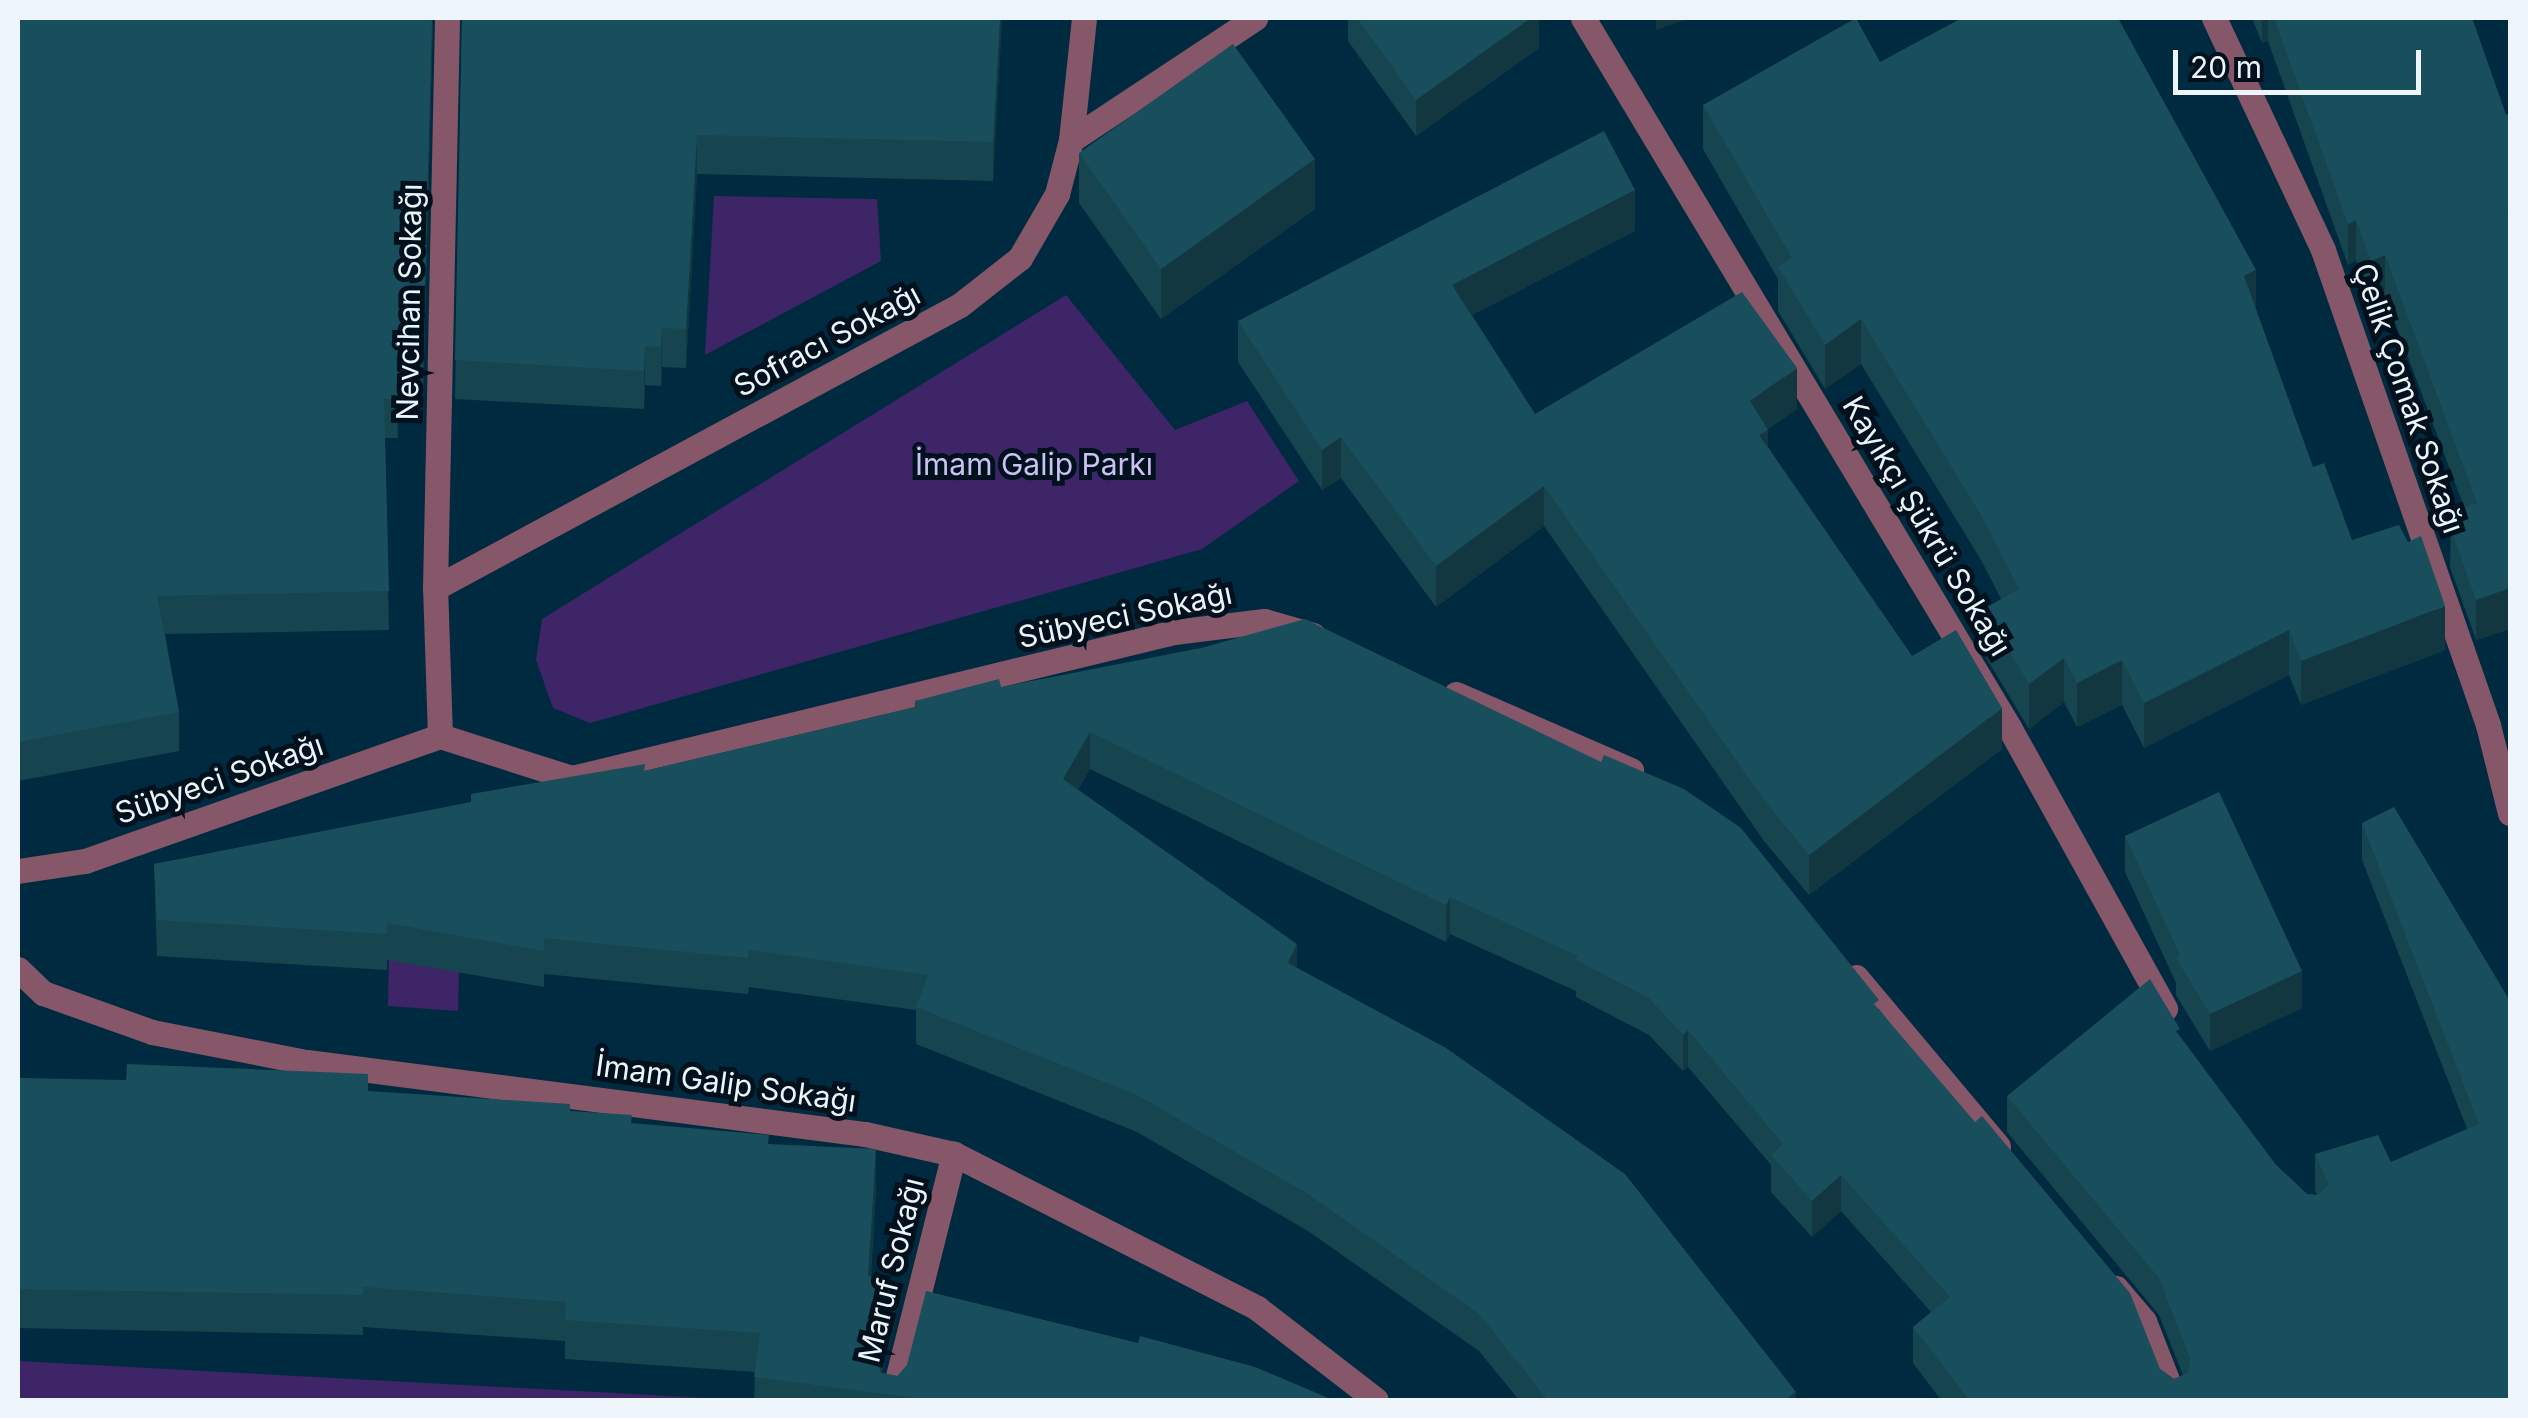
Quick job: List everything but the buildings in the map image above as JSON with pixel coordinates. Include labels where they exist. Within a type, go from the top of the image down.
[{"type":"street","name":"Nevcihan Sokağı","points":[[435,588],[448,18]]},
{"type":"street","name":"Sofracı Sokağı","points":[[435,588],[960,306],[1020,258],[1057,194],[1071,140],[1084,18]]},
{"type":"street","points":[[1071,140],[1255,18]]},
{"type":"street","name":"Kayıkçı Şükrü Sokağı","points":[[1583,18],[2010,726],[2174,1026]]},
{"type":"street","name":"Çelik Çomak Sokağı","points":[[2214,18],[2322,250],[2488,724],[2510,813]]},
{"type":"street","points":[[435,588],[440,736]]},
{"type":"street","name":"Sübyeci Sokağı","points":[[18,871],[85,861],[440,736],[572,778],[1174,632],[1264,621],[1338,642]]},
{"type":"street","points":[[1428,681],[1654,784]]},
{"type":"street","points":[[1840,958],[2017,1170]]},
{"type":"street","name":"İmam Galip Sokağı","points":[[18,969],[44,993],[191,1040],[307,1062],[865,1134],[954,1154],[1256,1308],[1376,1400]]},
{"type":"street","name":"Maruf Sokağı","points":[[892,1400],[954,1154]]},
{"type":"street","points":[[2093,1260],[2144,1320],[2175,1400]]},
{"type":"green space","points":[[714,196],[877,199],[881,261],[705,355]]},
{"type":"green space","name":"İmam Galip Parkı","points":[[1066,295],[1175,430],[1247,401],[1299,481],[1202,549],[590,723],[553,708],[536,660],[542,619]]},
{"type":"green space","points":[[462,835],[458,1011],[388,1006],[391,848]]},
{"type":"green space","points":[[18,1361],[725,1399],[725,1400],[18,1400]]}]
